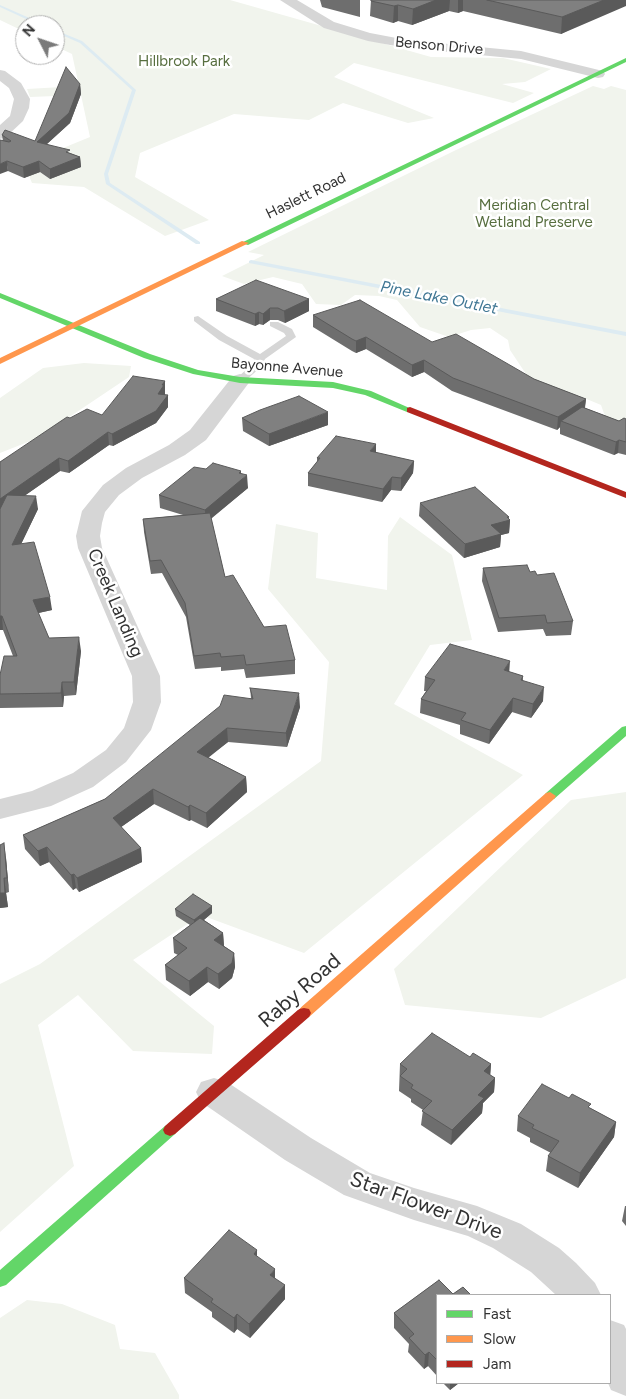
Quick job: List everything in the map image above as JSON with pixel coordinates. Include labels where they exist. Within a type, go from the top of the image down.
[{"type":"street","name":"Benson Drive","points":[[287,0],[329,25],[368,37],[407,44],[521,55],[598,74]]},
{"type":"street","name":"Haslett Road","points":[[0,361],[626,60]]},
{"type":"street","points":[[0,74],[10,80],[20,92],[21,108],[18,118],[0,134]]},
{"type":"street","name":"Bayonne Avenue","points":[[0,295],[178,367],[240,380],[333,385],[368,393],[626,495]]},
{"type":"street","name":"Creek Landing","points":[[0,809],[42,799],[83,780],[116,756],[137,730],[147,702],[146,676],[90,548],[88,536],[90,523],[94,511],[111,490],[134,473],[177,450],[198,435],[240,380]]},
{"type":"street","name":"Raby Road","points":[[0,1280],[626,730]]},
{"type":"street","name":"Star Flower Drive","points":[[214,1092],[298,1150],[357,1184],[414,1204],[477,1222],[507,1236],[545,1260],[580,1294]]},
{"type":"street","points":[[611,1340],[626,1377]]},
{"type":"lane","points":[[198,319],[223,338],[260,358]]},
{"type":"lane","points":[[240,380],[258,364],[260,358],[291,337],[288,331],[274,324]]},
{"type":"green space","name":"Hillbrook Park","points":[[0,0],[230,0],[431,57],[503,58],[551,69],[525,82],[502,84],[534,93],[513,103],[354,63],[334,77],[434,118],[408,123],[343,103],[309,120],[234,114],[140,153],[135,177],[209,220],[165,236],[84,187],[32,183],[24,164],[90,137],[81,95],[30,97],[27,89],[79,86],[72,54],[65,51],[65,15],[15,15],[15,27],[0,20]]},
{"type":"green space","name":"Meridian Central Wetland Preserve","points":[[593,86],[604,89],[611,86],[626,90],[626,426],[607,422],[601,405],[577,395],[563,397],[531,386],[526,374],[510,350],[508,340],[490,328],[471,330],[449,337],[420,327],[397,300],[379,296],[355,295],[341,305],[316,304],[302,284],[273,277],[244,284],[222,276],[264,255],[248,252],[456,150]]},
{"type":"green space","points":[[84,363],[131,366],[129,377],[38,438],[0,453],[0,398],[43,368]]},
{"type":"green space","points":[[400,517],[452,555],[472,640],[430,645],[394,704],[523,775],[304,953],[201,915],[133,960],[214,1026],[212,1054],[133,1051],[78,995],[38,1025],[74,1166],[0,1232],[0,984],[40,964],[321,761],[329,662],[268,589],[276,524],[318,533],[316,578],[387,590],[388,536]]},
{"type":"green space","points":[[626,792],[626,978],[541,1018],[405,1005],[394,969],[571,800]]},
{"type":"green space","points":[[27,1300],[62,1304],[115,1325],[120,1349],[155,1353],[179,1395],[179,1399],[0,1399],[0,1318]]},
{"type":"building","points":[[371,0],[436,0],[413,9]]},
{"type":"building","points":[[487,0],[604,0],[562,17]]},
{"type":"building","points":[[66,67],[80,84],[69,113],[37,142],[70,150],[66,152],[80,157],[50,169],[39,161],[23,167],[7,161],[0,164],[0,140],[11,141],[2,135],[5,130],[35,141]]},
{"type":"building","points":[[256,280],[309,299],[284,311],[278,308],[270,308],[263,314],[259,312],[255,314],[216,299]]},
{"type":"building","points":[[360,300],[432,342],[456,334],[534,379],[586,399],[558,417],[453,378],[424,360],[412,365],[366,337],[356,341],[313,315]]},
{"type":"building","points":[[133,376],[165,381],[158,394],[168,395],[156,411],[112,434],[108,432],[68,461],[59,458],[0,499],[0,462],[67,417],[70,418],[87,409],[102,415]]},
{"type":"building","points":[[299,396],[328,412],[269,434],[242,418],[260,410]]},
{"type":"building","points":[[582,407],[619,421],[624,418],[626,419],[626,442],[619,440],[616,442],[561,421]]},
{"type":"building","points":[[336,436],[376,444],[370,451],[414,461],[401,478],[392,477],[383,489],[308,473],[320,458],[317,458]]},
{"type":"building","points":[[213,463],[241,471],[239,473],[247,475],[205,510],[159,495],[194,467],[206,469]]},
{"type":"building","points":[[475,487],[510,520],[491,525],[501,534],[465,544],[420,503]]},
{"type":"building","points":[[7,495],[36,496],[12,545],[34,542],[50,597],[33,600],[49,638],[79,637],[74,682],[62,682],[61,693],[0,694],[0,675],[4,656],[17,656],[2,616],[0,616],[0,509]]},
{"type":"building","points":[[210,513],[225,577],[233,575],[264,627],[286,625],[295,660],[246,665],[244,655],[221,657],[220,653],[194,656],[185,603],[161,560],[150,561],[143,519]]},
{"type":"building","points":[[527,565],[530,572],[535,571],[537,575],[554,573],[573,621],[547,623],[545,615],[499,618],[483,568]]},
{"type":"building","points":[[450,644],[510,661],[504,670],[523,676],[521,680],[544,687],[533,704],[513,698],[490,730],[461,720],[466,713],[421,699],[435,680],[425,677]]},
{"type":"building","points":[[250,688],[299,693],[286,733],[227,728],[197,752],[246,777],[206,813],[190,805],[188,807],[153,789],[113,818],[141,848],[77,878],[74,874],[71,875],[47,847],[38,851],[23,835],[105,799],[220,706],[224,695],[253,699]]},
{"type":"building","points":[[4,843],[7,878],[4,878],[5,893],[0,893],[0,845]]},
{"type":"building","points":[[193,894],[212,906],[194,920],[175,909]]},
{"type":"building","points":[[200,918],[223,933],[214,940],[234,953],[232,963],[218,974],[207,967],[189,981],[165,965],[187,948],[173,938]]},
{"type":"building","points":[[432,1033],[470,1057],[473,1053],[491,1064],[484,1071],[495,1078],[478,1095],[484,1098],[452,1130],[422,1111],[432,1101],[411,1088],[413,1085],[400,1076],[407,1069],[400,1064]]},
{"type":"building","points":[[542,1084],[569,1098],[572,1094],[591,1104],[588,1107],[616,1122],[580,1173],[548,1156],[559,1141],[532,1128],[534,1125],[518,1116]]},
{"type":"building","points":[[229,1230],[257,1250],[254,1254],[275,1269],[270,1275],[285,1285],[249,1324],[237,1314],[234,1318],[211,1302],[213,1299],[184,1278]]},
{"type":"building","points":[[439,1280],[453,1294],[436,1294],[436,1359],[429,1352],[425,1355],[409,1338],[414,1334],[394,1313]]},
{"type":"building","points":[[463,1287],[470,1294],[453,1294]]},
{"type":"waterway","name":"Pine Lake Outlet","points":[[0,6],[20,15]]},
{"type":"waterway","name":"Pine Lake Outlet","points":[[65,35],[81,42],[134,90],[106,174],[108,184],[198,243]]},
{"type":"waterway","name":"Pine Lake Outlet","points":[[251,262],[626,334]]},
{"type":"traffic: fast","points":[[245,243],[626,60]]},
{"type":"traffic: fast","points":[[0,295],[147,356],[196,372],[240,380],[333,385],[368,393],[410,410]]},
{"type":"traffic: fast","points":[[550,796],[626,730]]},
{"type":"traffic: fast","points":[[0,1280],[170,1130]]},
{"type":"traffic: slow","points":[[0,361],[245,243]]},
{"type":"traffic: slow","points":[[304,1013],[550,796]]},
{"type":"traffic: jam","points":[[410,410],[626,495]]},
{"type":"traffic: jam","points":[[170,1130],[304,1013]]}]
